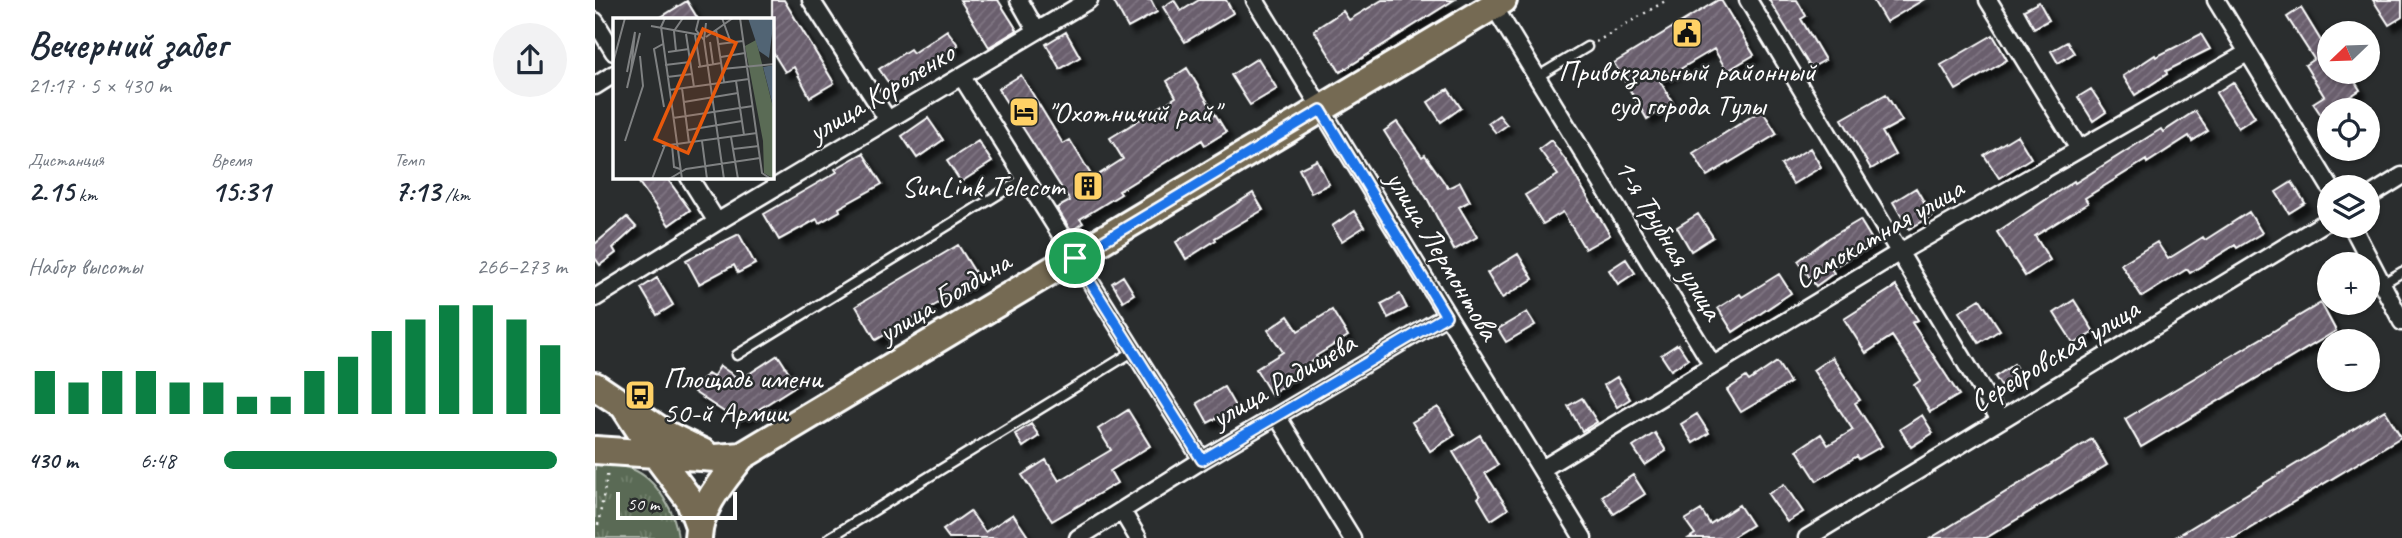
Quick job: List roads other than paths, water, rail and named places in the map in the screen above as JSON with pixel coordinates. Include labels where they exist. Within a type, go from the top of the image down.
[{"type":"main road","name":"улица Болдина","points":[[729,457],[1075,258],[1496,2]]},
{"type":"main road","points":[[595,386],[669,436],[729,457]]},
{"type":"main road","points":[[622,403],[656,456],[689,499],[700,534]]},
{"type":"main road","points":[[602,457],[729,457]]},
{"type":"main road","points":[[700,534],[705,508],[717,488],[729,457]]},
{"type":"street","points":[[811,0],[888,120]]},
{"type":"street","points":[[1019,0],[1036,30]]},
{"type":"street","name":"улица Короленко","points":[[595,298],[1089,0]]},
{"type":"street","name":"улица Лермонтова","points":[[1255,0],[1583,538]]},
{"type":"street","points":[[1748,0],[2000,420]]},
{"type":"street","points":[[1988,0],[2079,149]]},
{"type":"street","points":[[2216,0],[2323,175]]},
{"type":"street","name":"1-я Трубная улица","points":[[1496,2],[1537,77],[1712,364]]},
{"type":"street","points":[[595,21],[613,50]]},
{"type":"street","name":"Самокатная улица","points":[[1542,469],[1900,252],[2247,53]]},
{"type":"street","points":[[595,86],[613,75]]},
{"type":"street","points":[[962,77],[1202,460]]},
{"type":"street","points":[[2380,190],[2402,176]]},
{"type":"street","points":[[690,178],[717,222]]},
{"type":"street","name":"Серебровская улица","points":[[1807,538],[2317,227]]},
{"type":"street","points":[[2358,238],[2402,322]]},
{"type":"street","name":"улица Радищева","points":[[1078,538],[1202,460],[1446,316]]},
{"type":"street","points":[[1277,416],[1352,538]]},
{"type":"street","points":[[1122,511],[1138,538]]},
{"type":"lane","points":[[1537,77],[1587,47]]},
{"type":"lane","points":[[737,355],[1025,178]]},
{"type":"lane","points":[[2382,284],[2402,272]]},
{"type":"lane","points":[[829,538],[1133,351]]},
{"type":"place","name":"Привокзальный районный суд города Тулы","points":[[1687,33]]},
{"type":"place","name":"\"Охотничий рай\"","points":[[1024,112]]},
{"type":"place","name":"SunLink Telecom","points":[[1088,186]]},
{"type":"place","name":"Площадь имени 50-й Армии","points":[[640,395]]}]
